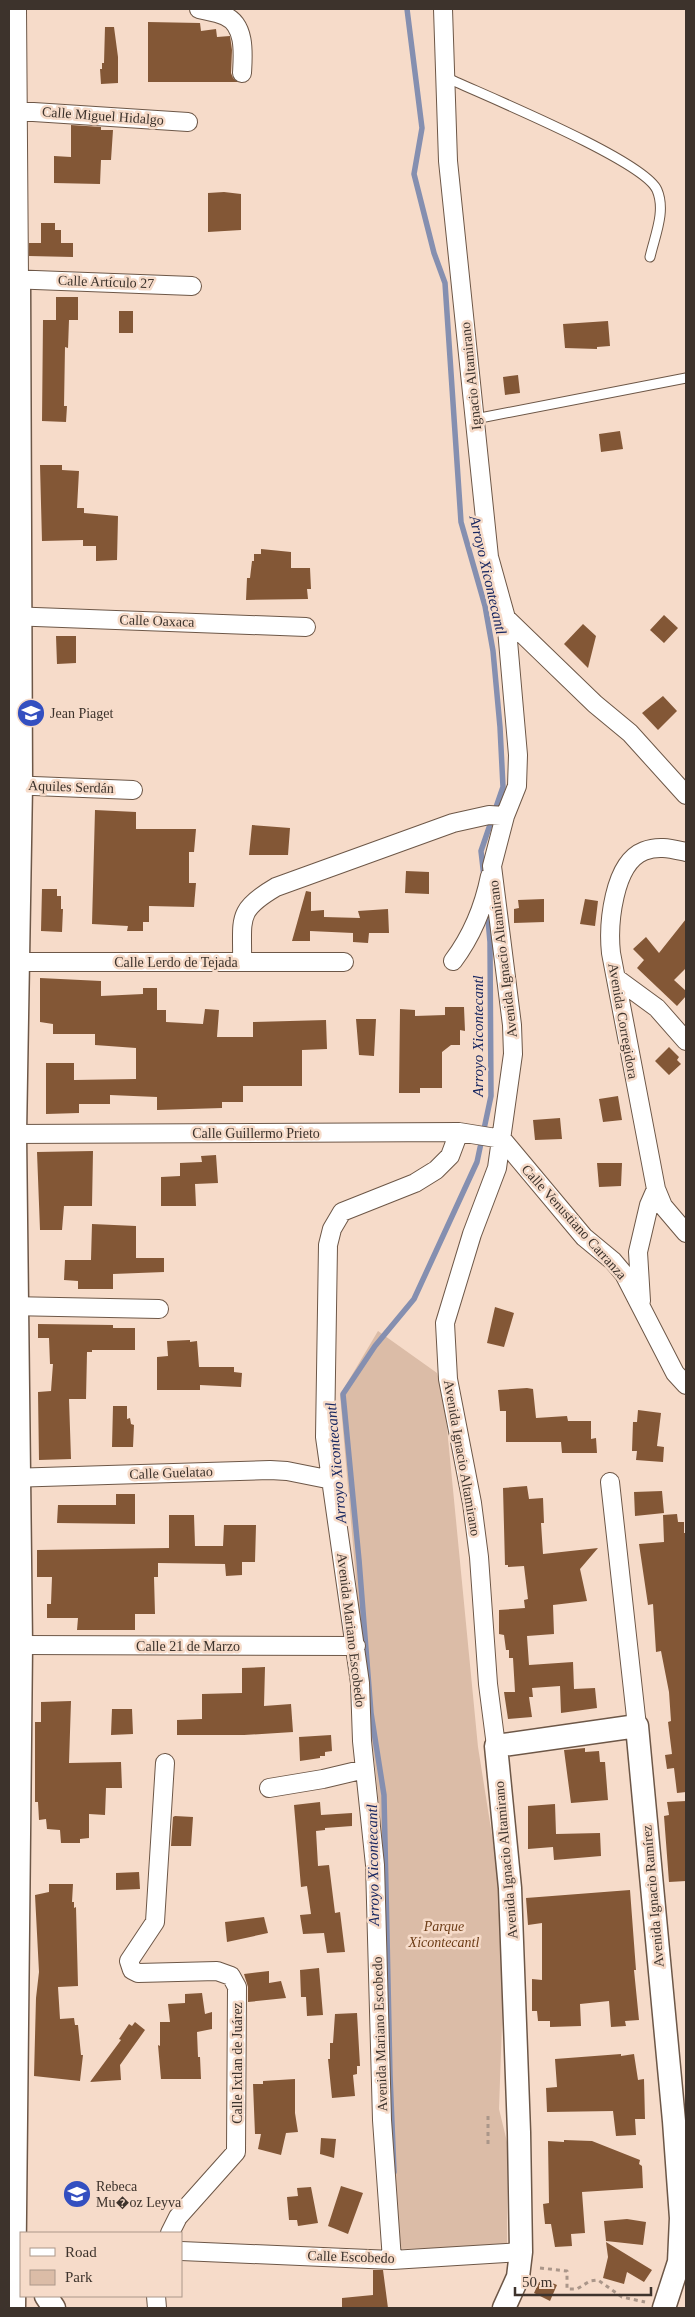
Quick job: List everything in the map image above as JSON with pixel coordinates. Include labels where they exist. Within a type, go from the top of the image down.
[{"type":"street","points":[[14,2308],[19,2250],[14,1997],[21,1645],[15,1478],[12,1134],[15,785],[14,279],[18,111],[17,9]]},
{"type":"street","points":[[199,9],[226,16],[235,24],[243,48],[242,73]]},
{"type":"street","name":"Ignacio Altamirano","points":[[443,9],[448,161],[489,557],[506,618]]},
{"type":"street","name":"Calle Miguel Hidalgo","points":[[18,111],[188,122]]},
{"type":"street","name":"Calle Artículo 27","points":[[14,279],[192,286]]},
{"type":"street","name":"Calle Oaxaca","points":[[14,616],[306,626]]},
{"type":"street","points":[[506,618],[595,704],[630,733],[686,795]]},
{"type":"street","name":"Avenida Ignacio Altamirano","points":[[504,2308],[518,2277],[520,2258],[510,1888],[488,1684],[479,1558],[472,1503],[448,1379],[445,1323],[472,1234],[497,1168],[513,1054],[512,1024],[492,866],[506,816],[517,786],[518,770],[506,618]]},
{"type":"street","name":"Aquiles Serdán","points":[[15,785],[133,790]]},
{"type":"street","points":[[242,962],[243,915],[255,900],[276,888],[452,822],[489,815],[506,816]]},
{"type":"street","name":"Avenida Corregidora","points":[[686,852],[661,847],[643,851],[625,867],[615,897],[609,931],[616,978],[656,1189],[663,1206],[686,1233]]},
{"type":"street","points":[[453,961],[464,946],[486,896],[492,866]]},
{"type":"street","name":"Calle Lerdo de Tejada","points":[[13,962],[344,962]]},
{"type":"street","points":[[616,978],[657,1008],[686,1041]]},
{"type":"street","name":"Calle Guillermo Prieto","points":[[12,1134],[459,1132],[502,1139]]},
{"type":"street","name":"Avenida Mariano Escobedo","points":[[392,2260],[382,2120],[374,1866],[360,1683],[326,1437],[328,1246],[332,1229],[342,1212],[415,1183],[436,1170],[450,1156],[459,1132]]},
{"type":"street","name":"Calle Venustiano Carranza","points":[[502,1139],[584,1237],[613,1261],[624,1274],[675,1373],[686,1385]]},
{"type":"street","points":[[640,1304],[642,1299],[638,1252],[649,1204],[656,1189]]},
{"type":"street","points":[[14,1306],[159,1308]]},
{"type":"street","name":"Calle Guelatao","points":[[15,1478],[270,1470],[287,1471],[332,1480]]},
{"type":"street","name":"Avenida Ignacio Ramírez","points":[[610,1482],[680,2128],[681,2218],[679,2262],[665,2307]]},
{"type":"street","name":"Calle 21 de Marzo","points":[[21,1645],[356,1646]]},
{"type":"street","points":[[496,1746],[637,1726]]},
{"type":"street","name":"Calle Ixtlan de Juárez","points":[[165,1763],[155,1922],[129,1961],[132,1970],[138,1973],[217,1971],[231,1976],[237,1987],[236,2152],[178,2218],[171,2232]]},
{"type":"street","points":[[270,1788],[323,1779],[365,1768]]},
{"type":"street","name":"Calle Escobedo","points":[[182,2251],[392,2260],[520,2258]]},
{"type":"street","points":[[47,2297],[54,2308]]},
{"type":"lane","points":[[445,78],[560,128],[632,166],[656,188],[662,207],[650,257]]},
{"type":"lane","points":[[475,419],[686,378]]},
{"type":"path","points":[[488,2112],[488,2144]]},
{"type":"path","points":[[520,2258],[567,2271],[568,2289],[576,2289],[590,2281],[598,2280],[622,2297],[665,2307]]},
{"type":"green space","name":"Parque Xicontecantl","points":[[378,1331],[437,1373],[444,1397],[478,1747],[498,1873],[505,1939],[499,2109],[507,2142],[507,2247],[399,2249],[388,2074],[382,1844],[374,1753],[367,1707],[340,1395]]},
{"type":"building","points":[[148,22],[200,23],[201,31],[216,29],[217,37],[230,36],[232,50],[231,73],[238,82],[148,82]]},
{"type":"building","points":[[105,27],[114,27],[118,57],[118,83],[101,84],[100,69],[102,69],[102,63],[104,63]]},
{"type":"building","points":[[71,125],[101,127],[101,130],[113,130],[111,160],[101,160],[100,184],[54,183],[54,156],[71,157]]},
{"type":"building","points":[[208,193],[241,194],[241,230],[208,232]]},
{"type":"building","points":[[41,223],[55,223],[55,230],[61,230],[61,243],[73,243],[73,257],[29,256],[29,243],[41,243]]},
{"type":"building","points":[[56,297],[78,297],[78,320],[69,320],[68,348],[65,347],[64,406],[67,406],[66,422],[42,421],[43,320],[56,320]]},
{"type":"building","points":[[119,311],[133,311],[133,333],[119,333]]},
{"type":"building","points":[[608,321],[610,346],[597,347],[597,349],[565,348],[563,324]]},
{"type":"building","points":[[518,375],[520,393],[505,395],[503,377]]},
{"type":"building","points":[[620,431],[623,449],[601,452],[599,434]]},
{"type":"building","points":[[40,465],[62,465],[62,470],[79,471],[77,508],[84,508],[84,513],[118,516],[117,560],[96,561],[96,546],[83,546],[83,540],[42,541]]},
{"type":"building","points":[[261,549],[291,552],[291,568],[310,568],[311,589],[307,589],[308,599],[246,600],[247,578],[250,578],[254,554],[261,554]]},
{"type":"building","points":[[664,615],[678,628],[664,643],[650,630]]},
{"type":"building","points":[[583,624],[596,636],[588,668],[564,644]]},
{"type":"building","points":[[56,636],[76,636],[76,663],[57,664]]},
{"type":"building","points":[[663,696],[677,711],[658,730],[642,713]]},
{"type":"building","points":[[95,810],[136,812],[136,829],[196,829],[194,852],[189,852],[189,883],[196,883],[194,907],[149,906],[149,922],[143,922],[143,931],[127,931],[128,926],[92,924]]},
{"type":"building","points":[[252,825],[290,828],[288,855],[249,855]]},
{"type":"building","points":[[406,871],[429,872],[429,894],[405,893]]},
{"type":"building","points":[[42,889],[57,889],[57,896],[61,896],[61,909],[63,909],[62,932],[41,931]]},
{"type":"building","points":[[306,891],[311,892],[311,911],[324,910],[324,917],[360,918],[358,911],[388,909],[389,933],[369,933],[368,943],[353,942],[353,933],[310,931],[310,941],[292,941]]},
{"type":"building","points":[[544,899],[544,922],[514,923],[514,909],[519,908],[518,900]]},
{"type":"building","points":[[585,899],[598,901],[595,926],[580,924]]},
{"type":"building","points":[[686,919],[686,968],[674,980],[686,991],[686,996],[677,1006],[637,968],[644,960],[633,949],[646,937],[659,953]]},
{"type":"building","points":[[40,978],[101,981],[101,996],[143,994],[143,988],[157,988],[157,1010],[166,1010],[166,1022],[203,1024],[205,1009],[219,1010],[217,1037],[253,1037],[253,1022],[326,1020],[327,1049],[302,1050],[302,1086],[243,1086],[243,1102],[222,1102],[222,1108],[157,1110],[157,1097],[110,1095],[110,1104],[79,1104],[79,1113],[46,1114],[46,1063],[74,1063],[74,1080],[136,1079],[136,1048],[95,1045],[95,1034],[53,1034],[53,1024],[40,1022]]},
{"type":"building","points":[[445,1007],[464,1007],[465,1031],[460,1030],[460,1045],[451,1045],[442,1052],[442,1088],[420,1088],[420,1093],[399,1093],[400,1009],[415,1010],[415,1016],[445,1015]]},
{"type":"building","points":[[356,1019],[376,1019],[374,1056],[359,1055]]},
{"type":"building","points":[[669,1047],[679,1057],[677,1060],[681,1064],[669,1075],[655,1061]]},
{"type":"building","points":[[618,1096],[622,1120],[603,1122],[599,1099]]},
{"type":"building","points":[[560,1118],[562,1139],[535,1140],[533,1120]]},
{"type":"building","points":[[93,1151],[92,1206],[64,1206],[62,1230],[40,1230],[37,1152]]},
{"type":"building","points":[[216,1155],[218,1183],[195,1184],[196,1206],[161,1206],[161,1177],[180,1176],[180,1163],[202,1162],[201,1156]]},
{"type":"building","points":[[597,1163],[622,1163],[621,1186],[599,1187]]},
{"type":"building","points":[[92,1224],[136,1226],[136,1258],[164,1258],[164,1272],[113,1274],[113,1289],[78,1289],[78,1281],[64,1280],[65,1260],[91,1260]]},
{"type":"building","points":[[495,1307],[514,1313],[504,1347],[487,1343]]},
{"type":"building","points":[[38,1324],[113,1325],[113,1328],[135,1328],[135,1350],[92,1350],[92,1352],[87,1352],[86,1399],[69,1399],[71,1459],[39,1460],[38,1392],[51,1391],[53,1364],[50,1364],[49,1338],[38,1338]]},
{"type":"building","points":[[190,1340],[190,1342],[197,1341],[199,1367],[234,1367],[234,1372],[242,1373],[241,1387],[200,1385],[200,1390],[157,1390],[157,1357],[168,1356],[167,1341]]},
{"type":"building","points":[[533,1389],[536,1418],[567,1416],[568,1421],[591,1421],[591,1439],[596,1438],[597,1453],[562,1453],[561,1442],[506,1442],[506,1411],[500,1411],[498,1390]]},
{"type":"building","points":[[113,1406],[127,1406],[127,1419],[130,1418],[131,1424],[134,1425],[133,1447],[112,1447]]},
{"type":"building","points":[[638,1410],[661,1413],[657,1446],[664,1447],[663,1462],[636,1460],[637,1451],[632,1451],[633,1422],[637,1422]]},
{"type":"building","points":[[527,1486],[529,1499],[543,1498],[544,1523],[541,1523],[543,1554],[598,1548],[580,1569],[587,1601],[553,1605],[554,1634],[527,1636],[529,1665],[573,1662],[574,1689],[595,1688],[597,1708],[561,1713],[560,1686],[532,1688],[533,1697],[529,1697],[532,1717],[508,1719],[504,1692],[515,1692],[513,1658],[509,1658],[509,1650],[506,1650],[504,1635],[499,1634],[499,1610],[525,1608],[524,1600],[528,1599],[524,1566],[508,1567],[508,1565],[505,1565],[503,1488]]},
{"type":"building","points":[[662,1491],[664,1513],[635,1516],[634,1492]]},
{"type":"building","points":[[116,1494],[135,1494],[135,1524],[57,1523],[58,1505],[116,1505]]},
{"type":"building","points":[[677,1514],[678,1522],[684,1522],[684,1533],[686,1533],[686,1792],[677,1793],[674,1768],[667,1769],[665,1755],[672,1754],[668,1722],[671,1721],[669,1692],[661,1651],[656,1652],[653,1604],[648,1605],[639,1544],[664,1542],[663,1515]]},
{"type":"building","points":[[169,1515],[194,1515],[195,1546],[223,1546],[224,1525],[256,1525],[255,1562],[242,1562],[242,1575],[226,1576],[225,1564],[158,1563],[158,1577],[154,1577],[155,1614],[135,1614],[135,1630],[77,1630],[78,1618],[47,1618],[47,1604],[51,1604],[52,1577],[37,1577],[37,1550],[169,1548]]},
{"type":"building","points":[[265,1667],[264,1706],[291,1704],[293,1732],[244,1735],[177,1735],[177,1720],[202,1719],[202,1694],[242,1693],[242,1668]]},
{"type":"building","points":[[71,1701],[69,1763],[121,1762],[122,1788],[106,1788],[105,1815],[89,1814],[89,1838],[80,1839],[80,1843],[61,1843],[60,1830],[47,1829],[46,1819],[39,1820],[38,1802],[35,1802],[35,1722],[41,1722],[41,1702]]},
{"type":"building","points":[[112,1709],[132,1709],[133,1734],[111,1735]]},
{"type":"building","points":[[331,1735],[332,1751],[325,1752],[325,1756],[320,1756],[320,1758],[300,1761],[299,1737]]},
{"type":"building","points":[[585,1748],[585,1752],[599,1751],[600,1762],[605,1762],[608,1800],[571,1803],[564,1750]]},
{"type":"building","points":[[686,1801],[686,1881],[669,1882],[664,1816],[669,1815],[667,1802]]},
{"type":"building","points":[[320,1802],[321,1815],[352,1813],[352,1826],[325,1828],[325,1830],[316,1831],[318,1866],[329,1865],[335,1913],[340,1912],[345,1952],[327,1953],[324,1933],[303,1934],[300,1915],[311,1914],[307,1886],[301,1887],[294,1805]]},
{"type":"building","points":[[555,1804],[556,1834],[600,1833],[601,1856],[554,1860],[553,1847],[528,1849],[528,1806]]},
{"type":"building","points":[[173,1817],[193,1817],[191,1846],[171,1846]]},
{"type":"building","points":[[139,1872],[140,1889],[116,1890],[116,1873]]},
{"type":"building","points":[[49,1884],[73,1884],[72,1902],[74,1902],[74,1908],[76,1907],[78,1986],[58,1987],[60,2019],[74,2018],[75,2025],[78,2025],[81,2055],[83,2055],[80,2081],[34,2076],[36,1998],[39,1972],[35,1895],[49,1892]]},
{"type":"building","points":[[630,1890],[636,1970],[634,1970],[639,2020],[625,2021],[626,2026],[611,2027],[609,2001],[580,2004],[581,2026],[550,2027],[550,2021],[538,2021],[537,2011],[532,2011],[532,1979],[542,1980],[542,1923],[528,1925],[526,1898]]},
{"type":"building","points":[[264,1917],[268,1933],[227,1942],[225,1922]]},
{"type":"building","points":[[319,1968],[323,2015],[307,2016],[306,1997],[301,1997],[300,1970]]},
{"type":"building","points":[[269,1971],[269,1983],[281,1981],[286,1998],[248,2002],[248,1987],[244,1974]]},
{"type":"building","points":[[202,1993],[205,2014],[212,2012],[212,2029],[197,2032],[201,2079],[161,2079],[158,2045],[160,2046],[160,2022],[170,2022],[168,2004],[185,2003],[185,1994]]},
{"type":"building","points":[[357,2013],[360,2066],[357,2066],[357,2074],[353,2075],[355,2096],[332,2098],[328,2059],[330,2059],[330,2043],[333,2043],[335,2014]]},
{"type":"building","points":[[135,2022],[145,2030],[120,2065],[121,2080],[90,2082],[121,2040],[119,2039],[129,2024],[132,2026]]},
{"type":"building","points":[[621,2054],[621,2056],[634,2054],[638,2080],[644,2079],[645,2119],[635,2119],[636,2135],[616,2136],[613,2111],[547,2112],[546,2088],[557,2087],[555,2059]]},
{"type":"building","points":[[295,2079],[295,2113],[298,2132],[286,2133],[281,2155],[258,2149],[261,2134],[255,2134],[253,2084],[263,2084],[263,2081]]},
{"type":"building","points":[[321,2138],[336,2139],[334,2158],[320,2154]]},
{"type":"building","points":[[564,2140],[592,2141],[640,2160],[643,2188],[582,2192],[585,2233],[571,2234],[572,2246],[555,2247],[551,2224],[545,2224],[543,2204],[549,2203],[548,2141],[564,2142]]},
{"type":"building","points":[[341,2186],[363,2193],[348,2234],[328,2226]]},
{"type":"building","points":[[311,2187],[318,2223],[298,2226],[297,2220],[289,2220],[287,2197],[298,2196],[297,2188]]},
{"type":"building","points":[[627,2219],[646,2222],[643,2245],[606,2241],[604,2221]]},
{"type":"building","points":[[606,2242],[652,2270],[644,2282],[627,2272],[624,2284],[603,2278],[608,2257]]},
{"type":"building","points":[[373,2270],[383,2270],[388,2308],[342,2308],[342,2298],[373,2295]]},
{"type":"building","points":[[541,2278],[557,2285],[550,2301],[534,2293]]},
{"type":"waterway","name":"Arroyo Xicontecantl","points":[[407,9],[422,128],[414,174],[434,253],[445,283],[461,522],[485,606],[493,651],[500,727],[503,787],[481,851],[484,877]]},
{"type":"waterway","name":"Arroyo Xicontecantl","points":[[394,2172],[384,1795],[371,1713],[343,1394],[375,1346],[414,1299],[477,1162],[491,1096],[490,942],[487,908]]},
{"type":"place","name":"Jean Piaget","points":[[31,713]]},
{"type":"place","name":"Rebeca Mu�oz Leyva","points":[[77,2194]]}]
